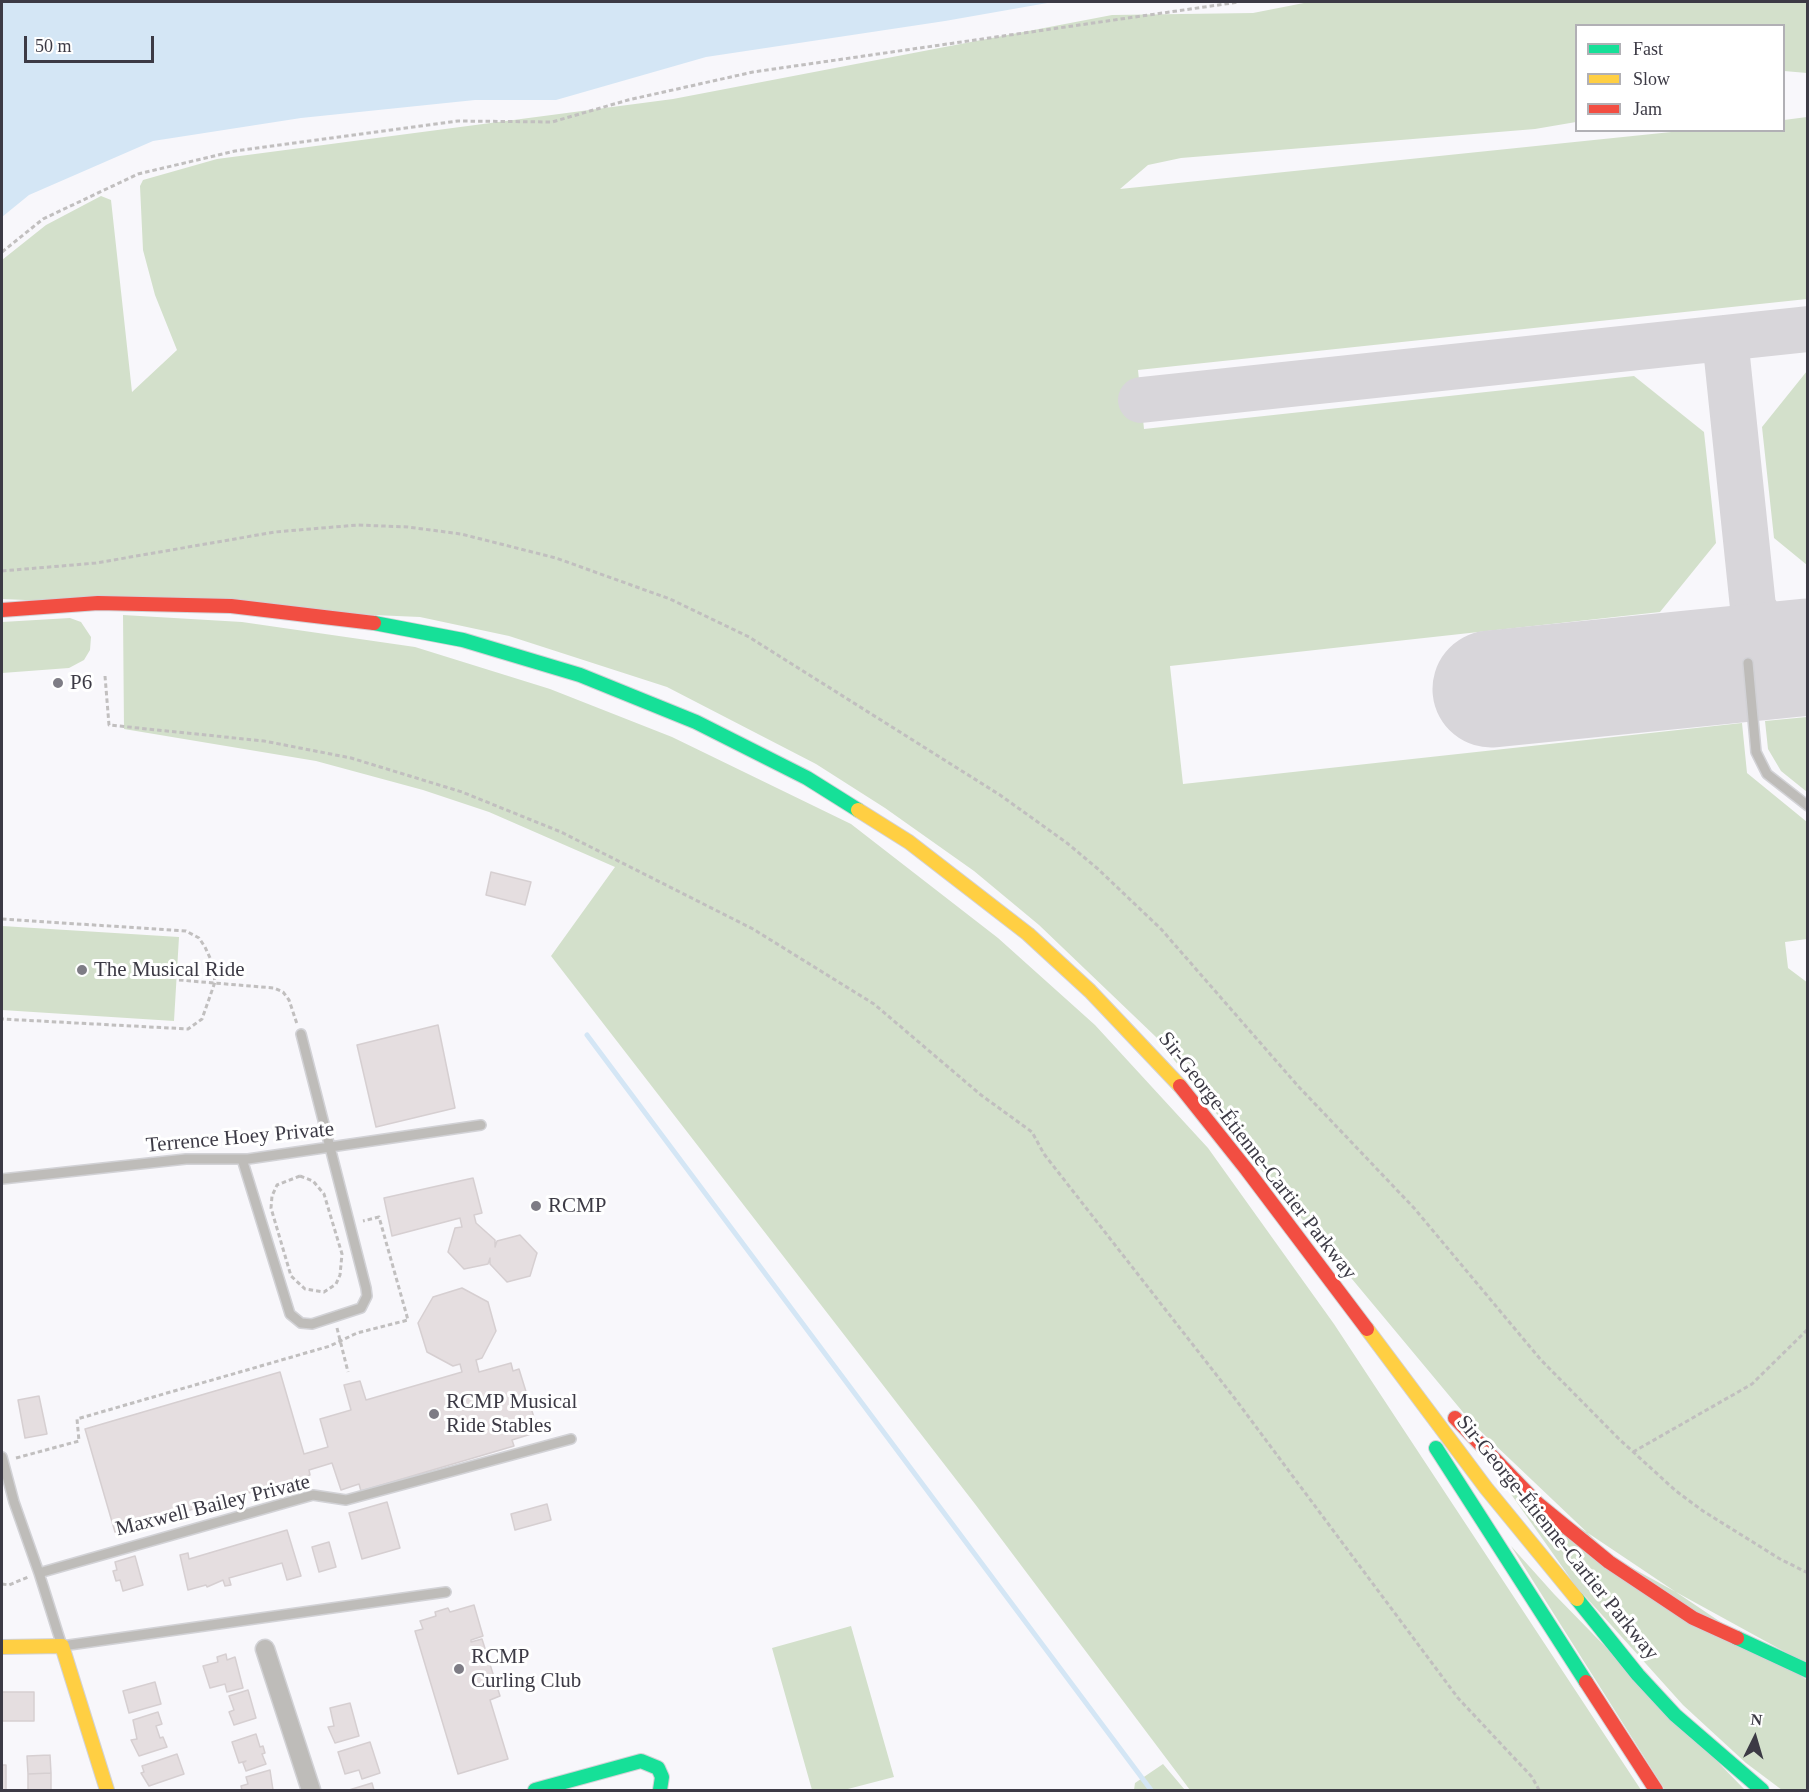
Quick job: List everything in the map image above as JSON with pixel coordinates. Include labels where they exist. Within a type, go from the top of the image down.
[{"type":"main road","name":"Sir-George-Étienne-Cartier Parkway","points":[[2,610],[98,603],[231,606],[350,618],[463,640],[580,675],[696,722],[779,762],[840,796],[909,842],[998,909],[1090,991],[1144,1045],[1194,1102],[1486,1488],[1638,1675],[1675,1714],[1762,1791]]},
{"type":"main road","points":[[1361,1322],[1538,1504],[1609,1562],[1693,1618],[1808,1671]]},
{"type":"main road","points":[[1361,1322],[1463,1494],[1656,1791]]},
{"type":"main road","points":[[2,1647],[62,1646],[107,1791]]},
{"type":"main road","points":[[535,1791],[641,1761],[658,1768],[662,1777],[660,1791]]},
{"type":"street","points":[[265,1649],[311,1791]]},
{"type":"lane","points":[[1748,663],[1756,752],[1767,774],[1808,806]]},
{"type":"lane","points":[[242,1159],[290,1314],[306,1324],[361,1308],[367,1296],[301,1034]]},
{"type":"lane","name":"Terrence Hoey Private","points":[[2,1179],[186,1159],[242,1159],[329,1149],[481,1125]]},
{"type":"lane","name":"Maxwell Bailey Private","points":[[39,1573],[313,1495],[346,1500],[571,1439]]},
{"type":"lane","points":[[2,1459],[14,1503],[62,1646],[446,1592]]},
{"type":"path","points":[[2,252],[43,219],[138,174],[235,151],[458,121],[552,122],[628,100],[753,72],[1239,2]]},
{"type":"path","points":[[2,571],[96,563]]},
{"type":"path","points":[[105,676],[109,725],[264,741],[351,758],[462,792],[561,832],[753,929],[874,1004],[981,1095],[1032,1131],[1044,1154],[1236,1400],[1458,1698],[1532,1777],[1539,1791]]},
{"type":"path","points":[[2,919],[186,931],[199,938],[205,947],[211,960],[215,982],[202,1019],[188,1029],[2,1019]]},
{"type":"path","points":[[179,980],[274,988],[283,992],[289,1000],[301,1034]]},
{"type":"path","points":[[300,1176],[313,1181],[320,1187],[343,1261],[340,1275],[330,1289],[314,1292],[305,1289],[291,1276],[271,1208],[273,1191],[283,1180],[300,1176]]},
{"type":"path","points":[[2,1459],[79,1441],[77,1419],[340,1341],[357,1333],[408,1320],[379,1217],[349,1224]]},
{"type":"path","points":[[335,1317],[348,1372]]},
{"type":"path","points":[[1633,1452],[1752,1384],[1808,1329]]},
{"type":"path","points":[[2,1584],[9,1585],[39,1573]]},
{"type":"green space","points":[[1309,2],[1807,2],[1807,73],[1785,71],[1785,24],[1575,24],[1575,122],[1535,129],[1181,158],[1148,165],[1120,189],[1671,132],[1785,132],[1785,120],[1807,117],[1807,299],[1138,370],[1144,429],[1634,376],[1704,432],[1716,543],[1660,612],[1170,666],[1183,784],[1742,723],[1747,773],[1807,822],[1807,939],[1785,942],[1788,968],[1808,983],[1807,1664],[1614,1558],[1472,1423],[1257,1165],[1156,1037],[1039,925],[974,871],[885,808],[816,764],[667,687],[509,636],[420,617],[2,599],[2,260],[46,225],[101,196],[111,200],[132,392],[177,350],[155,295],[143,250],[140,186],[143,180],[217,159],[673,99],[1112,15],[1253,13]]},
{"type":"green space","points":[[1807,371],[1807,565],[1774,538],[1762,427]]},
{"type":"green space","points":[[123,615],[242,622],[415,647],[550,689],[672,737],[851,824],[998,938],[1095,1025],[1208,1148],[1334,1324],[1641,1790],[1190,1790],[975,1504],[551,956],[615,867],[489,812],[423,790],[316,761],[124,729]]},
{"type":"green space","points":[[70,618],[81,622],[91,637],[90,650],[84,660],[69,668],[2,673],[2,622]]},
{"type":"green space","points":[[1808,717],[1807,792],[1781,771],[1768,749],[1765,721]]},
{"type":"green space","points":[[2,926],[179,937],[174,1021],[2,1010]]},
{"type":"green space","points":[[1494,1470],[1807,1680],[1807,1790],[1782,1790],[1746,1763],[1683,1705],[1575,1585]]},
{"type":"green space","points":[[1511,1546],[1554,1594],[1745,1790],[1665,1790]]},
{"type":"green space","points":[[851,1626],[894,1777],[844,1790],[812,1790],[772,1648]]},
{"type":"green space","points":[[1163,1764],[1185,1790],[1134,1790],[1135,1783]]},
{"type":"water","points":[[2,2],[1053,2],[945,21],[706,57],[556,100],[475,100],[301,118],[153,141],[29,195],[2,217]]},
{"type":"building","points":[[491,872],[531,882],[525,905],[486,895]]},
{"type":"building","points":[[438,1025],[455,1108],[376,1127],[357,1045]]},
{"type":"building","points":[[473,1178],[482,1213],[474,1215],[476,1223],[495,1240],[495,1247],[497,1241],[520,1235],[537,1253],[530,1276],[507,1282],[490,1264],[490,1258],[488,1264],[464,1269],[448,1252],[455,1228],[462,1227],[460,1218],[392,1236],[384,1198]]},
{"type":"building","name":"RCMP Musical Ride Stables","points":[[462,1288],[488,1302],[496,1331],[482,1358],[476,1360],[479,1372],[511,1363],[513,1371],[519,1369],[536,1424],[529,1426],[531,1434],[512,1440],[514,1446],[361,1491],[359,1484],[341,1490],[332,1463],[309,1470],[310,1475],[115,1532],[85,1429],[280,1372],[304,1454],[328,1447],[320,1419],[351,1410],[344,1385],[360,1381],[366,1400],[462,1372],[460,1364],[453,1366],[427,1352],[418,1323],[433,1297]]},
{"type":"building","points":[[39,1396],[47,1434],[25,1438],[18,1400]]},
{"type":"building","points":[[387,1502],[400,1548],[362,1559],[349,1513]]},
{"type":"building","points":[[547,1504],[551,1520],[515,1530],[511,1514]]},
{"type":"building","points":[[287,1530],[301,1576],[287,1580],[282,1563],[229,1578],[231,1585],[225,1586],[223,1580],[207,1587],[206,1585],[188,1590],[180,1555],[188,1553],[189,1559]]},
{"type":"building","points":[[329,1542],[336,1567],[319,1572],[312,1547]]},
{"type":"building","points":[[135,1556],[143,1585],[123,1591],[120,1580],[116,1581],[113,1571],[117,1570],[115,1562]]},
{"type":"building","name":"RCMP Curling Club","points":[[474,1605],[483,1636],[471,1642],[482,1639],[500,1696],[490,1700],[508,1759],[458,1774],[415,1631],[423,1629],[420,1621],[436,1616],[435,1612],[448,1608],[450,1612]]},
{"type":"building","points":[[226,1654],[227,1660],[235,1657],[243,1688],[227,1692],[225,1684],[210,1688],[203,1666],[218,1662],[217,1657]]},
{"type":"building","points":[[155,1682],[161,1704],[129,1713],[123,1691]]},
{"type":"building","points":[[248,1690],[256,1718],[234,1725],[229,1712],[234,1710],[229,1696]]},
{"type":"building","points":[[2,1692],[34,1692],[34,1721],[2,1721]]},
{"type":"building","points":[[350,1703],[359,1736],[335,1743],[328,1727],[334,1726],[330,1708]]},
{"type":"building","points":[[158,1712],[162,1724],[156,1726],[160,1738],[163,1737],[167,1747],[139,1756],[131,1740],[137,1739],[133,1720]]},
{"type":"building","points":[[256,1734],[260,1747],[263,1746],[265,1753],[262,1754],[266,1764],[246,1771],[243,1763],[246,1761],[239,1763],[232,1742]]},
{"type":"building","points":[[370,1742],[380,1773],[362,1779],[359,1770],[345,1774],[338,1752]]},
{"type":"building","points":[[177,1754],[184,1774],[149,1786],[141,1773],[144,1772],[142,1766]]},
{"type":"building","points":[[50,1755],[51,1773],[28,1774],[27,1756]]},
{"type":"building","points":[[2,1765],[6,1765],[6,1790],[2,1790]]},
{"type":"building","points":[[270,1770],[273,1790],[242,1790],[241,1786],[248,1784],[246,1777]]},
{"type":"building","points":[[51,1773],[51,1790],[28,1790],[28,1774]]},
{"type":"building","points":[[372,1783],[374,1790],[349,1790]]},
{"type":"waterway","points":[[587,1035],[1151,1790]]},
{"type":"taxiway","points":[[1141,400],[1808,329]]},
{"type":"taxiway","points":[[1725,338],[1753,607],[1769,633],[1782,643],[1808,651]]},
{"type":"runway","points":[[1491,689],[1808,657]]},
{"type":"traffic: fast","points":[[374,623],[463,640],[580,675],[696,722],[807,778],[858,810]]},
{"type":"traffic: fast","points":[[1436,1448],[1586,1682]]},
{"type":"traffic: fast","points":[[1577,1599],[1638,1675],[1675,1715],[1762,1790]]},
{"type":"traffic: fast","points":[[1737,1638],[1808,1671]]},
{"type":"traffic: fast","points":[[535,1790],[641,1761],[658,1768],[662,1777],[660,1790]]},
{"type":"traffic: slow","points":[[858,810],[909,842],[1028,934],[1090,991],[1180,1086]]},
{"type":"traffic: slow","points":[[1367,1329],[1486,1488],[1577,1599]]},
{"type":"traffic: slow","points":[[2,1647],[62,1646],[107,1790]]},
{"type":"traffic: jam","points":[[2,610],[98,603],[231,606],[374,623]]},
{"type":"traffic: jam","points":[[1180,1086],[1247,1170],[1367,1329]]},
{"type":"traffic: jam","points":[[1455,1418],[1538,1504],[1609,1562],[1693,1618],[1737,1638]]},
{"type":"traffic: jam","points":[[1586,1682],[1656,1790]]},
{"type":"place","name":"P6","points":[[58,683]]},
{"type":"place","name":"The Musical Ride","points":[[82,970]]},
{"type":"place","name":"RCMP","points":[[536,1206]]},
{"type":"place","name":"RCMP Musical Ride Stables","points":[[434,1414]]},
{"type":"place","name":"RCMP Curling Club","points":[[459,1669]]}]
